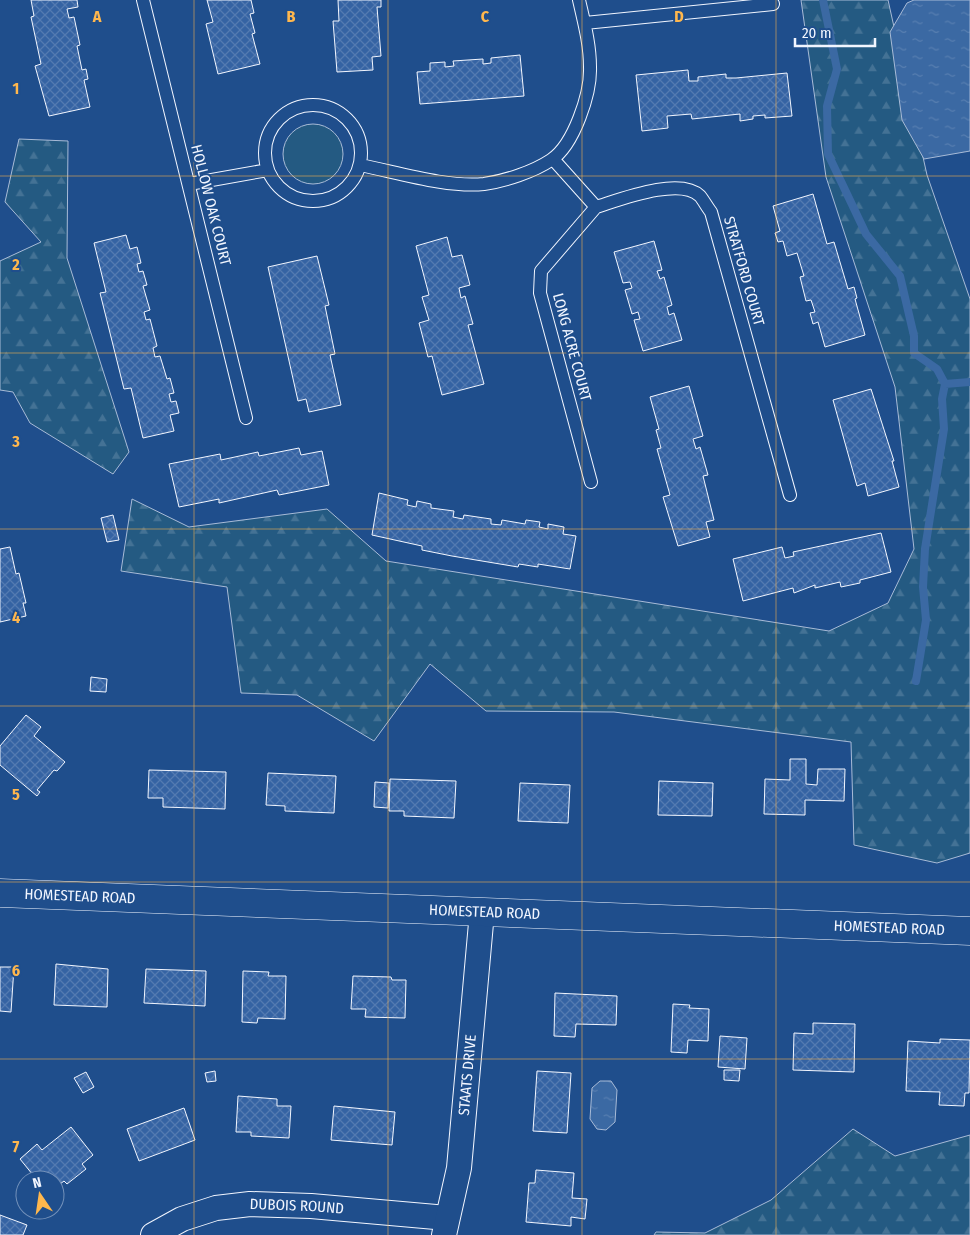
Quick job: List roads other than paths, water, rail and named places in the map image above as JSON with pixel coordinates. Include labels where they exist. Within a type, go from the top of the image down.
[{"type":"street","name":"HOMESTEAD ROAD","points":[[0,893],[970,931]]},
{"type":"street","name":"STAATS DRIVE","points":[[446,1226],[459,1168],[482,912]]},
{"type":"street","name":"DUBOIS ROUND","points":[[153,1235],[190,1216],[216,1208],[250,1204],[311,1206],[446,1226]]},
{"type":"lane","name":"HOLLOW OAK COURT","points":[[143,0],[246,418]]},
{"type":"lane","points":[[360,165],[455,184],[484,184],[517,175],[553,159],[570,137],[585,102],[590,70],[584,22],[579,0]]},
{"type":"lane","points":[[584,22],[773,4]]},
{"type":"lane","points":[[319,105],[335,110],[348,119],[358,133],[362,149],[360,165],[354,179],[344,190],[331,198],[316,201],[301,200],[287,193],[276,183],[268,170],[265,154],[268,137],[275,123],[288,112],[303,106],[319,105]]},
{"type":"lane","points":[[553,159],[596,208]]},
{"type":"lane","points":[[189,184],[268,170]]},
{"type":"lane","name":"STRATFORD COURT","points":[[596,208],[657,190],[681,188],[699,195],[711,212],[790,494]]},
{"type":"lane","name":"LONG ACRE COURT","points":[[591,482],[540,293],[541,271],[596,208]]},
{"type":"water","points":[[914,0],[970,0],[970,151],[924,159],[902,120],[890,32],[907,3]]},
{"type":"water","points":[[600,1081],[611,1081],[617,1090],[615,1122],[606,1130],[597,1129],[590,1119],[592,1088]]},
{"type":"waterway","points":[[823,0],[837,69],[827,106],[828,154],[866,234],[900,276],[914,336],[914,353],[937,369],[945,384],[942,399],[944,429],[925,549],[923,587],[926,620],[916,681]]},
{"type":"waterway","points":[[945,384],[970,382]]}]
